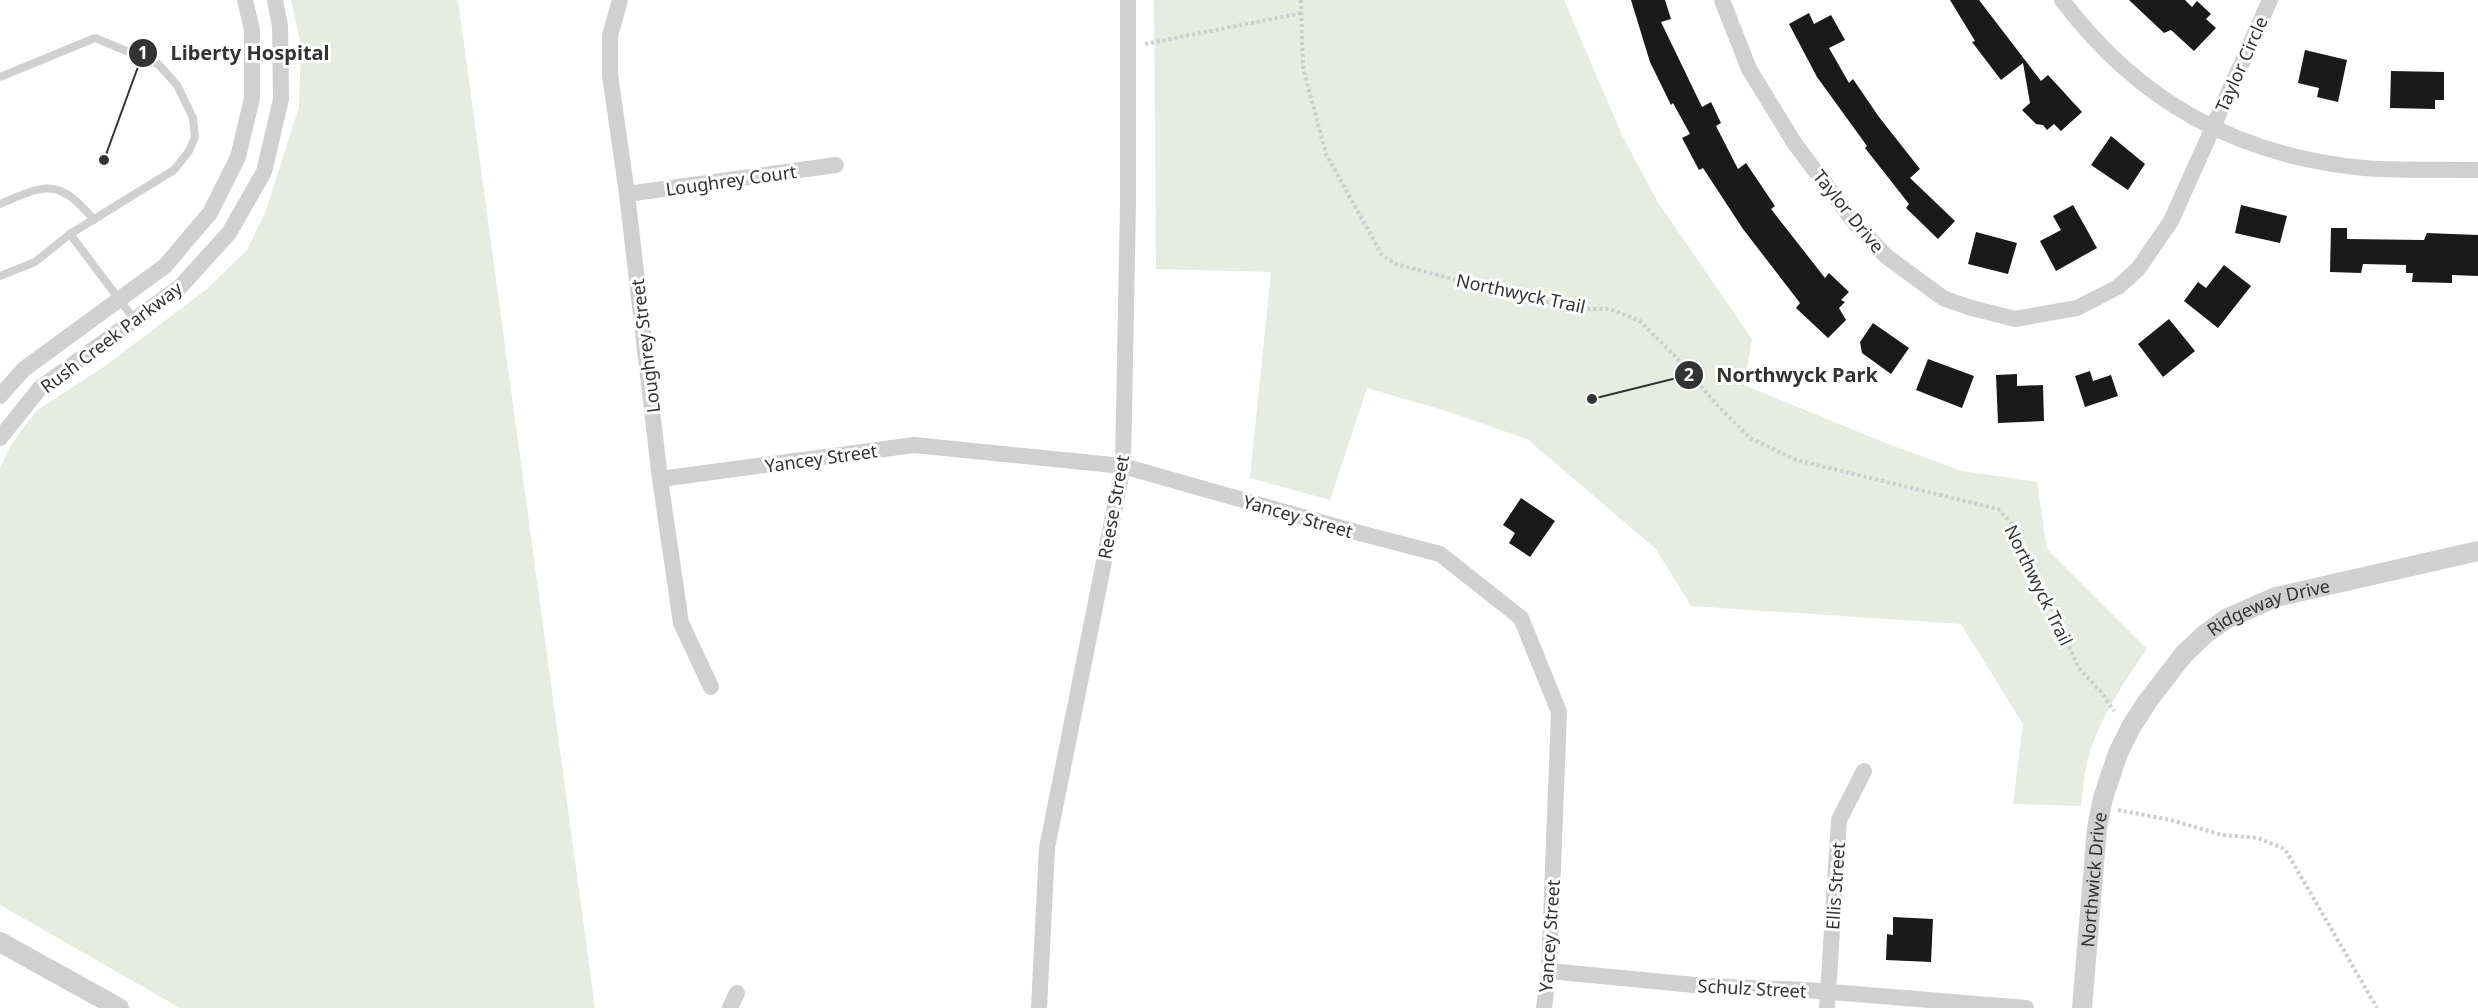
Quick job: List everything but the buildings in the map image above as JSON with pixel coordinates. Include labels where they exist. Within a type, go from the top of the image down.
[{"type":"street","name":"Rush Creek Parkway","points":[[0,396],[24,369],[165,266],[210,213],[238,157],[252,98],[252,30],[245,0]]},
{"type":"street","name":"Rush Creek Parkway","points":[[0,438],[40,388],[180,287],[230,233],[264,172],[281,99],[280,26],[275,0]]},
{"type":"street","name":"Loughrey Street","points":[[620,0],[610,36],[610,75],[627,194],[660,479],[681,623],[711,687]]},
{"type":"street","name":"Reese Street","points":[[1039,1008],[1047,848],[1123,466],[1128,203],[1128,0]]},
{"type":"street","name":"Taylor Drive","points":[[1722,0],[1749,69],[1795,144],[1854,222],[1886,256],[1920,283],[1943,298],[1968,307],[2015,319],[2077,308],[2118,287],[2138,269],[2171,221],[2212,129]]},
{"type":"street","points":[[2061,0],[2080,24],[2122,66],[2170,104],[2212,129],[2261,147],[2310,160],[2377,169],[2478,170]]},
{"type":"street","name":"Taylor Circle","points":[[2212,129],[2270,0]]},
{"type":"street","name":"Loughrey Court","points":[[627,194],[836,165]]},
{"type":"street","name":"Yancey Street","points":[[660,479],[914,445],[1123,466],[1440,554],[1521,618],[1559,712],[1549,971],[1544,1008]]},
{"type":"street","name":"Ridgeway Drive","points":[[2118,753],[2147,702],[2184,654],[2226,619],[2250,606],[2276,597],[2478,550]]},
{"type":"street","name":"Northwick Drive","points":[[2082,1008],[2097,828],[2103,798],[2118,753]]},
{"type":"street","name":"Ellis Street","points":[[1828,1000],[1839,820],[1864,771]]},
{"type":"street","points":[[0,942],[119,1008]]},
{"type":"street","name":"Schulz Street","points":[[1549,971],[1828,1000],[2026,1008]]},
{"type":"lane","points":[[0,77],[95,38],[158,64],[177,85],[193,118],[195,137],[189,151],[174,170],[70,234],[35,262],[0,276]]},
{"type":"lane","points":[[0,204],[33,189],[49,187],[78,201],[94,220]]},
{"type":"lane","points":[[70,234],[134,320]]},
{"type":"path","name":"Northwyck Trail","points":[[1301,0],[1303,68],[1326,154],[1382,255],[1396,264],[1524,298],[1587,309],[1610,309],[1640,321],[1750,438],[1796,460],[1998,509],[2013,525],[2079,668],[2114,711]]},
{"type":"path","points":[[1145,44],[1302,13]]},
{"type":"path","points":[[2133,812],[2222,835],[2258,838],[2285,849],[2377,1008]]},
{"type":"shaded area","points":[[291,0],[458,0],[595,1008],[180,1008],[0,905],[0,468],[11,445],[36,411],[105,366],[207,289],[247,250],[265,213],[299,107],[301,46]]},
{"type":"shaded area","points":[[1154,0],[1564,0],[1622,135],[1657,201],[1752,339],[1744,385],[1888,444],[1962,471],[2037,482],[2047,549],[2147,649],[2114,700],[2094,741],[2086,767],[2081,806],[2013,804],[2023,724],[1961,624],[1691,606],[1656,549],[1527,439],[1446,411],[1367,388],[1330,500],[1250,478],[1271,272],[1156,269]]},
{"type":"place","name":"Liberty Hospital","points":[[104,160]]},
{"type":"place","name":"Northwyck Park","points":[[1592,399]]}]
